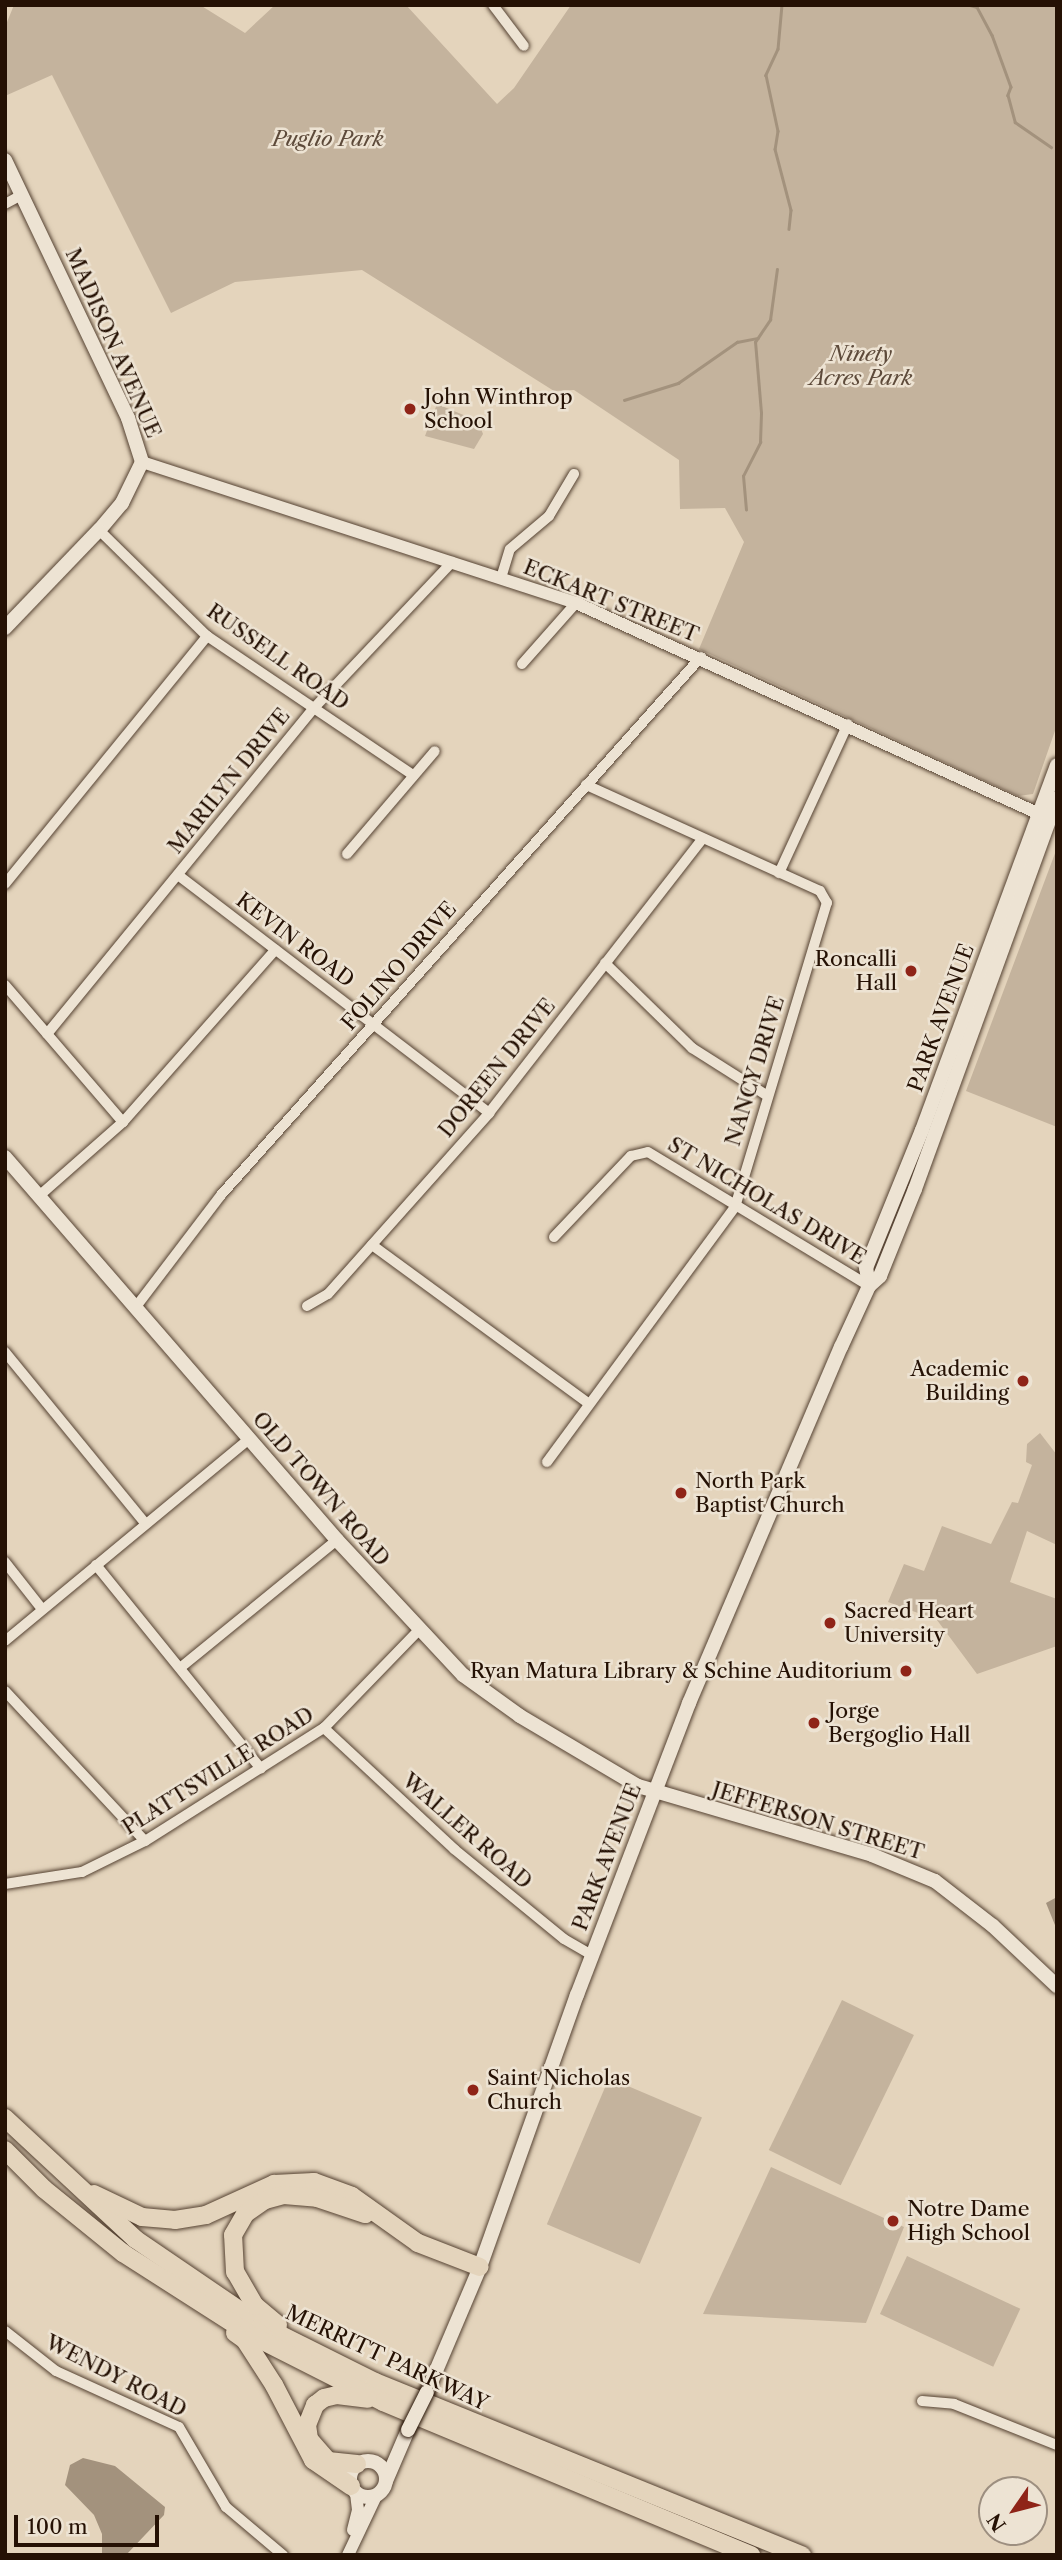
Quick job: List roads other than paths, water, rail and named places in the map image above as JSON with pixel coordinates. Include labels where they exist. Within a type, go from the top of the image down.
[{"type":"highway","name":"MERRITT PARKWAY","points":[[5,2118],[57,2169],[189,2279],[324,2357],[506,2437],[802,2555]]},
{"type":"highway","name":"MERRITT PARKWAY","points":[[5,2150],[44,2189],[184,2296],[383,2402],[751,2555]]},
{"type":"highway","points":[[57,2169],[119,2208],[142,2217],[191,2218],[222,2209],[255,2190],[300,2181],[338,2189],[418,2243],[480,2267]]},
{"type":"highway","points":[[324,2357],[270,2319],[246,2294],[232,2260],[236,2228],[258,2204],[284,2195],[317,2198],[384,2221]]},
{"type":"highway","points":[[184,2296],[245,2340],[274,2385],[313,2460],[353,2489]]},
{"type":"highway","points":[[357,2464],[337,2465],[316,2450],[309,2439],[310,2414],[324,2398],[337,2395],[383,2402]]},
{"type":"main road","name":"MADISON AVENUE","points":[[5,160],[128,418],[142,462],[122,503],[5,628]]},
{"type":"main road","name":"PARK AVENUE","points":[[386,2481],[480,2267],[592,1955],[654,1792],[869,1286],[880,1276],[958,1075],[1044,816],[1057,765]]},
{"type":"main road","name":"PARK AVENUE","points":[[869,1286],[866,1268],[1044,816],[1057,798]]},
{"type":"main road","points":[[943,1074],[958,1075]]},
{"type":"main road","name":"OLD TOWN ROAD","points":[[7,1163],[39,1196],[248,1440],[418,1631],[494,1699],[654,1792]]},
{"type":"main road","name":"JEFFERSON STREET","points":[[654,1792],[920,1873],[971,1906],[1057,1986]]},
{"type":"main road","name":"PARK AVENUE","points":[[377,2463],[399,2448]]},
{"type":"main road","points":[[377,2463],[386,2481],[376,2496],[353,2489],[350,2474],[357,2464],[377,2463]]},
{"type":"street","points":[[493,5],[524,46]]},
{"type":"street","points":[[5,204],[21,195]]},
{"type":"street","name":"ECKART STREET","points":[[142,462],[576,603],[701,657],[1044,816]]},
{"type":"street","points":[[501,578],[509,550],[541,524],[574,474]]},
{"type":"street","name":"RUSSELL ROAD","points":[[99,530],[207,636],[413,775]]},
{"type":"street","name":"MARILYN DRIVE","points":[[47,1034],[314,708],[453,562]]},
{"type":"street","points":[[522,664],[576,603]]},
{"type":"street","points":[[5,884],[207,636]]},
{"type":"street","name":"FOLINO DRIVE","points":[[135,1308],[221,1195],[701,657]]},
{"type":"street","points":[[779,873],[848,724]]},
{"type":"street","points":[[347,854],[435,751]]},
{"type":"street","name":"NANCY DRIVE","points":[[547,1462],[735,1207],[766,1095],[827,903],[820,891],[586,785]]},
{"type":"street","name":"DOREEN DRIVE","points":[[307,1306],[328,1294],[489,1113],[702,839]]},
{"type":"street","name":"KEVIN ROAD","points":[[178,875],[489,1113]]},
{"type":"street","points":[[39,1196],[123,1122],[275,950]]},
{"type":"street","points":[[605,963],[692,1048],[766,1095]]},
{"type":"street","points":[[5,985],[123,1122]]},
{"type":"street","name":"ST NICHOLAS DRIVE","points":[[554,1237],[636,1152],[654,1155],[735,1207],[869,1286]]},
{"type":"street","points":[[372,1245],[589,1404]]},
{"type":"street","points":[[5,1352],[146,1524]]},
{"type":"street","points":[[5,1641],[248,1440]]},
{"type":"street","points":[[180,1668],[337,1540]]},
{"type":"street","points":[[5,1562],[42,1609]]},
{"type":"street","points":[[96,1565],[261,1769]]},
{"type":"street","name":"PLATTSVILLE ROAD","points":[[5,1884],[82,1872],[145,1841],[324,1728],[418,1631]]},
{"type":"street","points":[[5,1691],[145,1841]]},
{"type":"street","name":"WALLER ROAD","points":[[324,1728],[454,1849],[564,1939],[592,1955]]},
{"type":"street","name":"WENDY ROAD","points":[[5,2330],[56,2371],[179,2427],[226,2507],[283,2555]]},
{"type":"street","points":[[922,2402],[954,2404],[1057,2445]]},
{"type":"street","points":[[346,2555],[357,2523],[353,2489]]},
{"type":"street","points":[[346,2555],[376,2496]]},
{"type":"waterway","points":[[782,5],[778,49],[766,75],[778,131],[775,149],[791,210],[789,229]]},
{"type":"waterway","points":[[970,5],[977,7],[992,35],[1011,87],[1008,95],[1015,122],[1051,147]]},
{"type":"waterway","points":[[746,510],[743,476],[760,442],[761,413],[755,342],[770,320],[777,269]]},
{"type":"waterway","points":[[624,400],[678,383],[737,342],[758,338]]},
{"type":"place","name":"John Winthrop School","points":[[410,409]]},
{"type":"place","name":"Roncalli Hall","points":[[911,971]]},
{"type":"place","name":"Academic Building","points":[[1023,1381]]},
{"type":"place","name":"North Park Baptist Church","points":[[681,1493]]},
{"type":"place","name":"Sacred Heart University","points":[[830,1623]]},
{"type":"place","name":"Ryan Matura Library & Schine Auditorium","points":[[906,1671]]},
{"type":"place","name":"Jorge Bergoglio Hall","points":[[814,1723]]},
{"type":"place","name":"Saint Nicholas Church","points":[[473,2090]]},
{"type":"place","name":"Notre Dame High School","points":[[893,2221]]},
{"type":"park label","name":"Puglio Park","points":[[328,139]]},
{"type":"park label","name":"Ninety Acres Park","points":[[861,366]]}]
